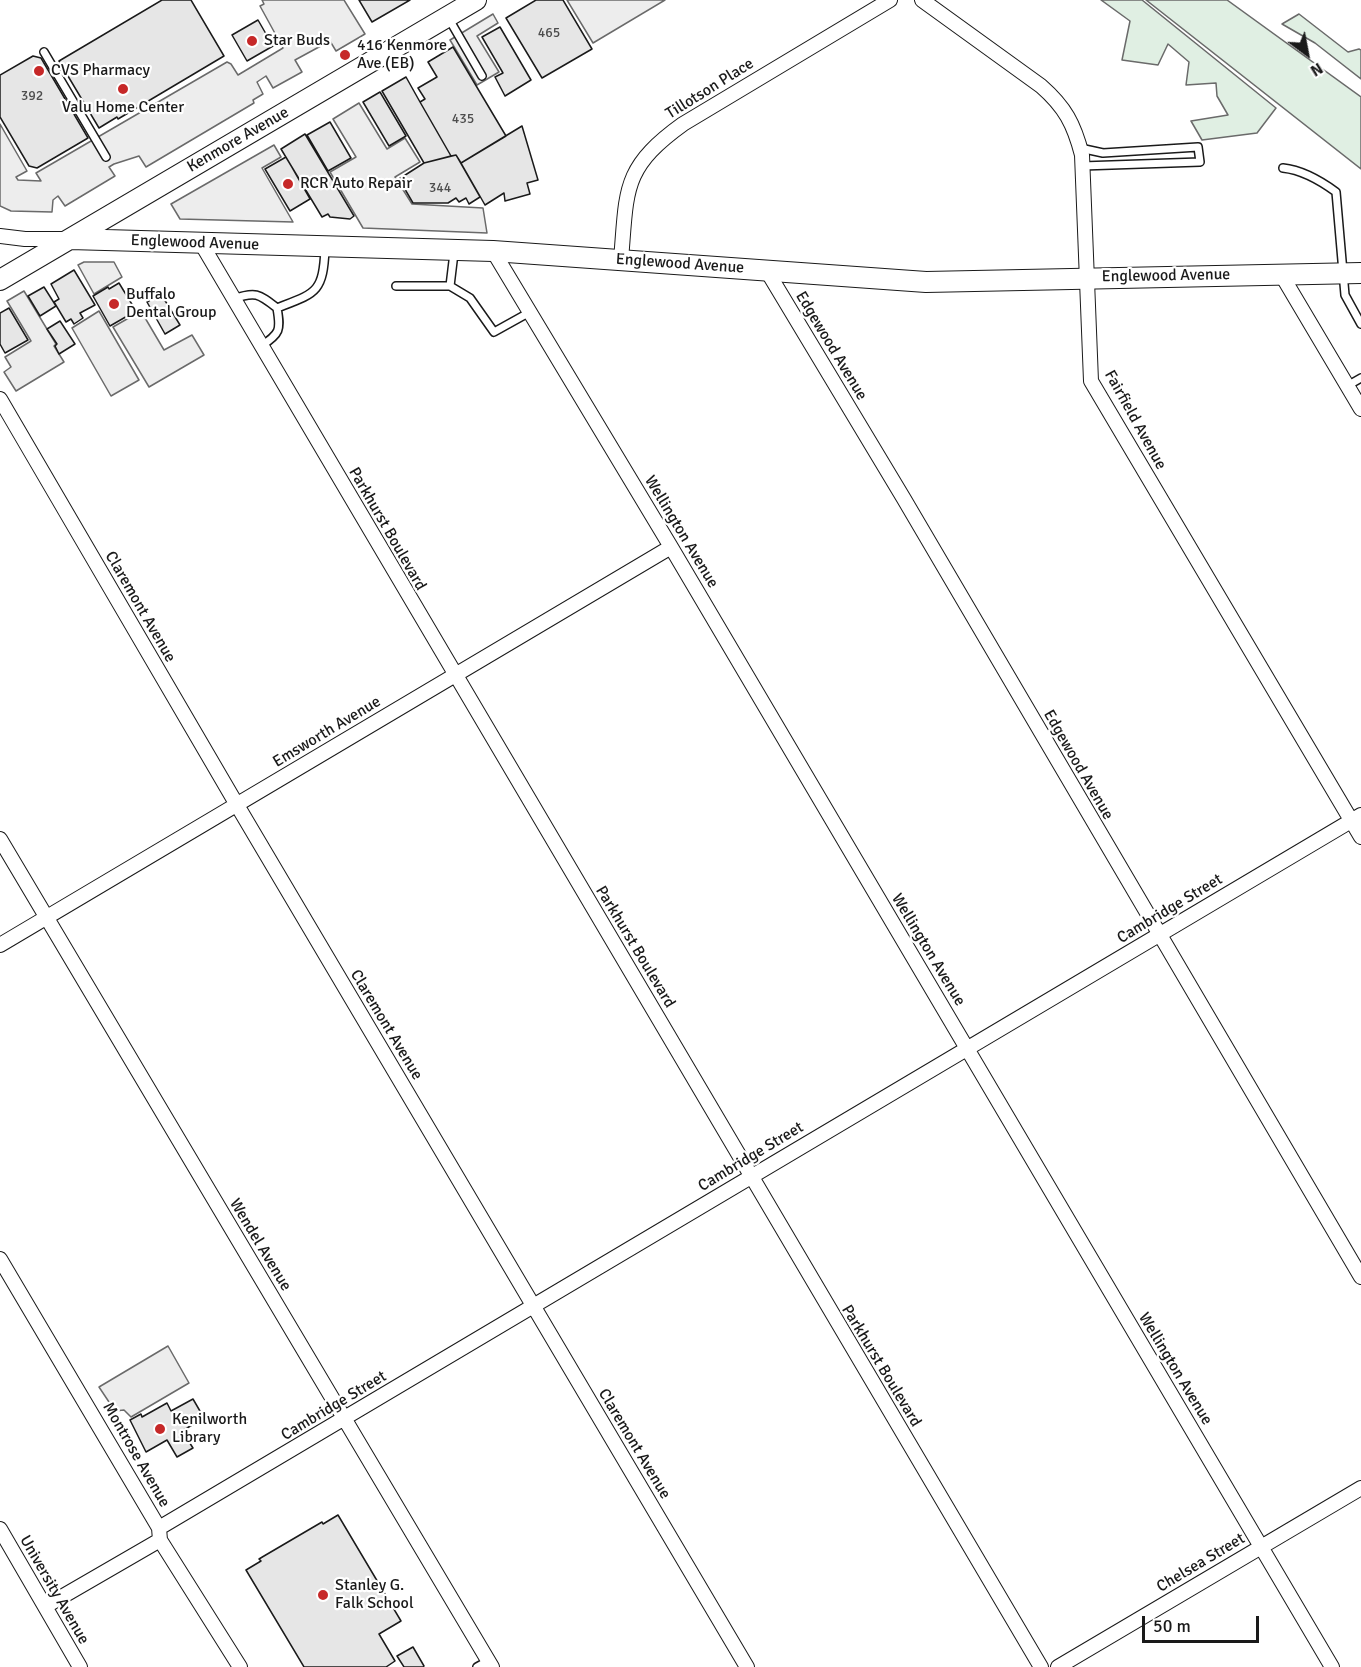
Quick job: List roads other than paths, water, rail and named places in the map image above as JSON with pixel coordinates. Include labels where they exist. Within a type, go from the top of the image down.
[{"type":"street","name":"Kenmore Avenue","points":[[0,280],[476,0]]},
{"type":"street","name":"Tillotson Place","points":[[621,260],[627,191],[633,174],[645,155],[659,141],[683,124],[890,0]]},
{"type":"street","name":"Fairfield Avenue","points":[[922,0],[1041,86],[1056,99],[1068,115],[1077,135],[1082,166],[1091,381],[1356,818],[1361,837]]},
{"type":"street","name":"Englewood Avenue","points":[[0,236],[25,239],[493,251],[926,282],[1352,273]]},
{"type":"street","name":"Parkhurst Boulevard","points":[[201,243],[1041,1667]]},
{"type":"street","name":"Wellington Avenue","points":[[493,251],[671,547],[1332,1667]]},
{"type":"street","name":"Edgewood Avenue","points":[[767,271],[904,499],[1361,1277]]},
{"type":"street","points":[[1281,274],[1361,409]]},
{"type":"street","name":"Claremont Avenue","points":[[0,399],[237,805],[747,1667]]},
{"type":"street","name":"Emsworth Avenue","points":[[0,945],[671,547]]},
{"type":"street","name":"Cambridge Street","points":[[46,1606],[532,1305],[1356,818]]},
{"type":"street","name":"Wendel Avenue","points":[[0,839],[345,1420],[485,1665]]},
{"type":"street","name":"Montrose Avenue","points":[[0,1259],[240,1667]]},
{"type":"street","name":"Chelsea Street","points":[[1058,1667],[1361,1488]]},
{"type":"street","name":"University Avenue","points":[[0,1529],[80,1667]]},
{"type":"lane","points":[[447,17],[482,76]]},
{"type":"lane","points":[[44,52],[106,157]]},
{"type":"lane","points":[[1080,148],[1103,153],[1198,147],[1200,162],[1082,166]]},
{"type":"lane","points":[[1283,168],[1323,182],[1336,192],[1352,273],[1346,295],[1361,324]]},
{"type":"lane","points":[[277,308],[296,301],[317,289],[324,274],[325,247]]},
{"type":"lane","points":[[450,285],[454,250]]},
{"type":"lane","points":[[396,286],[450,285],[470,298],[494,332],[530,312]]},
{"type":"lane","points":[[234,299],[249,294],[260,295],[277,308],[280,325],[276,336],[261,346]]},
{"type":"lane","points":[[1347,386],[1361,378]]},
{"type":"place","name":"Star Buds","points":[[252,41]]},
{"type":"place","name":"416 Kenmore Ave (EB)","points":[[345,55]]},
{"type":"place","name":"CVS Pharmacy","points":[[39,71]]},
{"type":"place","name":"Valu Home Center","points":[[123,89]]},
{"type":"place","name":"RCR Auto Repair","points":[[288,184]]},
{"type":"place","name":"Buffalo Dental Group","points":[[114,304]]},
{"type":"place","name":"Kenilworth Library","points":[[160,1429]]},
{"type":"place","name":"Stanley G. Falk School","points":[[323,1595]]}]
